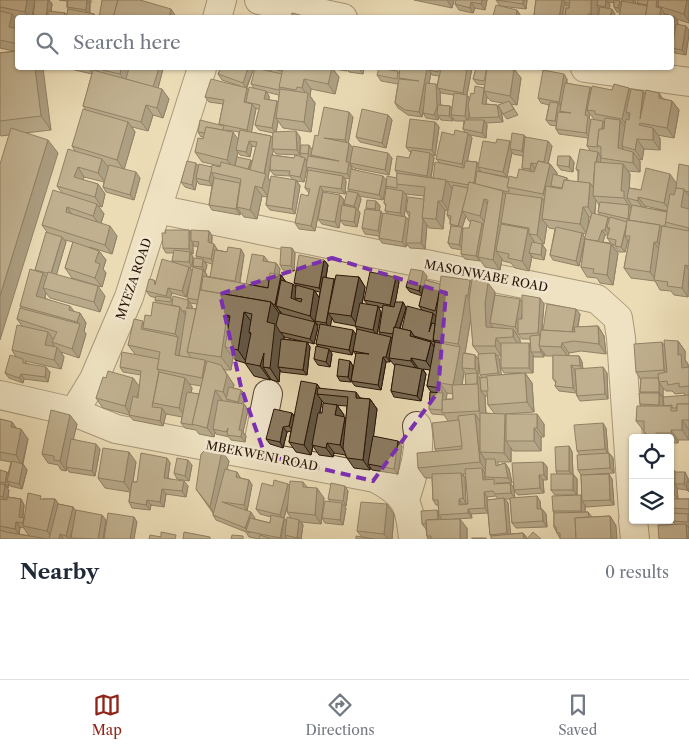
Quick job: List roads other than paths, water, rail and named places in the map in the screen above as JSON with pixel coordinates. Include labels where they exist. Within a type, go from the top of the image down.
[{"type":"street","points":[[218,15],[222,0]]},
{"type":"street","points":[[258,0],[329,15]]},
{"type":"street","name":"MYEZA ROAD","points":[[74,412],[94,379],[112,342],[129,297],[201,70]]},
{"type":"street","points":[[600,70],[689,82]]},
{"type":"street","name":"MASONWABE ROAD","points":[[157,209],[597,299],[618,318],[622,338],[631,479]]},
{"type":"street","points":[[256,455],[268,394]]},
{"type":"street","points":[[0,396],[74,412]]},
{"type":"street","name":"MBEKWENI ROAD","points":[[74,412],[116,429],[375,478],[395,488],[405,500]]},
{"type":"street","points":[[413,539],[411,516],[405,500],[418,446],[417,426]]},
{"type":"street","points":[[633,524],[635,539]]}]
